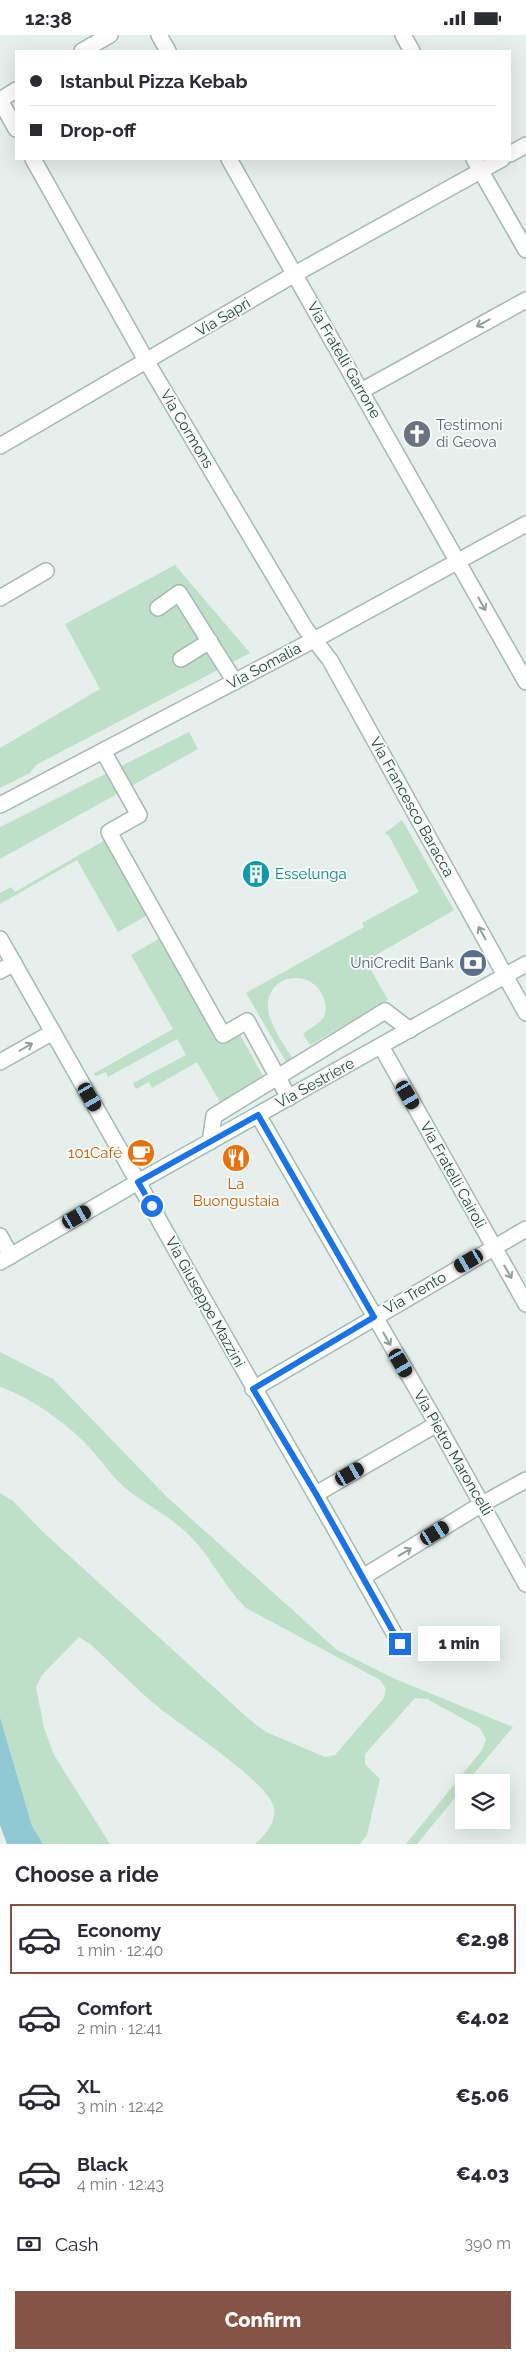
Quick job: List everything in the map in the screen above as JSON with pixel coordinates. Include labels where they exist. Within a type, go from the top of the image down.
[{"type":"street","points":[[84,50],[110,35]]},
{"type":"street","points":[[159,35],[167,50]]},
{"type":"street","points":[[403,35],[411,50]]},
{"type":"street","points":[[15,91],[0,100],[15,127]]},
{"type":"street","points":[[511,153],[526,145]]},
{"type":"street","points":[[0,446],[147,362],[34,160]]},
{"type":"street","name":"Via Fratelli Garrone","points":[[230,160],[526,682]]},
{"type":"street","name":"Via Sapri","points":[[147,362],[478,165],[498,160]]},
{"type":"street","points":[[478,165],[526,250]]},
{"type":"street","points":[[361,391],[526,300]]},
{"type":"street","name":"Via Cormons","points":[[147,362],[305,628],[315,639]]},
{"type":"street","name":"Via Somalia","points":[[0,805],[236,682],[526,524]]},
{"type":"street","points":[[0,599],[46,571]]},
{"type":"street","points":[[158,608],[179,593],[236,682]]},
{"type":"street","name":"Via Francesco Baracca","points":[[315,639],[330,660],[526,1013]]},
{"type":"street","points":[[181,659],[210,641]]},
{"type":"street","points":[[103,751],[139,815],[109,832],[223,1035],[247,1021],[288,1098]]},
{"type":"street","name":"Via Giuseppe Mazzini","points":[[0,939],[253,1389],[316,1494],[400,1644]]},
{"type":"street","points":[[0,971],[14,963]]},
{"type":"street","name":"Via Sestriere","points":[[6,1259],[138,1182],[526,964]]},
{"type":"street","points":[[210,1142],[214,1116],[385,1011],[410,1030]]},
{"type":"street","points":[[0,1062],[53,1032]]},
{"type":"street","name":"Via Fratelli Cairoli","points":[[381,1047],[526,1304]]},
{"type":"street","name":"Via Pietro Maroncelli","points":[[258,1115],[437,1424],[526,1584]]},
{"type":"street","name":"Via Trento","points":[[253,1389],[526,1229]]},
{"type":"street","points":[[0,1235],[6,1259]]},
{"type":"street","points":[[316,1494],[437,1424]]},
{"type":"street","points":[[363,1577],[482,1504],[526,1481]]},
{"type":"green space","points":[[175,565],[250,653],[36,765],[30,773],[0,788],[0,748],[100,689],[65,624]]},
{"type":"green space","points":[[189,732],[198,749],[0,859],[0,827]]},
{"type":"green space","points":[[402,820],[454,910],[366,961],[388,1000],[310,1045],[303,1034],[324,1017],[326,1008],[320,990],[312,983],[292,978],[282,981],[274,987],[269,997],[268,1009],[274,1028],[292,1058],[286,1062],[246,993],[364,927],[362,923],[419,892],[389,836],[385,833]]},
{"type":"green space","points":[[107,839],[149,914],[118,932],[77,860],[0,904],[0,893],[11,887],[15,892]]},
{"type":"green space","points":[[162,937],[222,1042],[239,1033],[263,1076],[220,1102],[197,1062],[152,1088],[149,1082],[136,1089],[133,1083],[186,1055],[177,1039],[108,1077],[106,1072],[97,1076],[93,1074],[173,1029],[131,955]]},
{"type":"green space","points":[[0,1352],[53,1379],[167,1497],[337,1650],[395,1679],[513,1727],[474,1774],[463,1774],[482,1750],[486,1739],[480,1728],[427,1699],[415,1698],[365,1754],[365,1764],[380,1779],[367,1835],[360,1844],[255,1844],[267,1832],[273,1822],[273,1805],[267,1794],[239,1768],[157,1706],[90,1644],[79,1637],[42,1675],[36,1687],[44,1728],[54,1755],[110,1844],[43,1844],[32,1826],[0,1717],[0,1493],[13,1501],[43,1532],[250,1720],[266,1732],[325,1757],[335,1755],[384,1698],[386,1689],[380,1680],[246,1608],[190,1536],[123,1486],[85,1443],[57,1418],[34,1403],[0,1387]]},
{"type":"green space","points":[[455,1783],[455,1798],[417,1844],[406,1844]]},
{"type":"water","points":[[0,1717],[32,1826],[43,1844],[7,1844],[0,1825]]},
{"type":"place","name":"Testimoni di Geova","points":[[417,434]]},
{"type":"place","name":"Esselunga","points":[[256,874]]},
{"type":"place","name":"UniCredit Bank","points":[[473,963]]},
{"type":"place","name":"101Café","points":[[141,1153]]},
{"type":"place","name":"La Buongustaia","points":[[236,1158]]},
{"type":"route","points":[[152,1206],[138,1182],[258,1115],[374,1317],[253,1389],[316,1494],[400,1644]]}]
